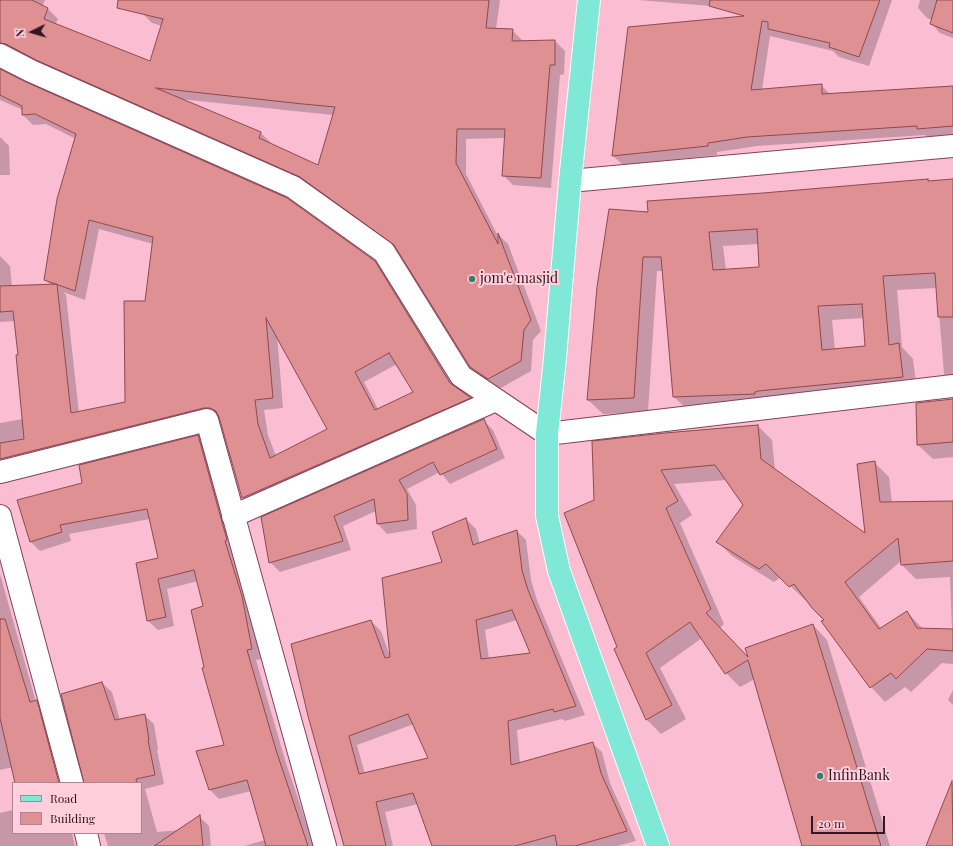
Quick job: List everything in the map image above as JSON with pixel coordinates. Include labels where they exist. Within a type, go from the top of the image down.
[{"type":"main road","points":[[589,0],[570,181],[547,434],[547,516],[559,571],[658,846]]},
{"type":"street","points":[[0,55],[31,71],[293,187],[384,252],[461,376],[547,434],[953,386]]},
{"type":"street","points":[[570,181],[953,146]]},
{"type":"street","points":[[233,516],[496,400]]},
{"type":"street","points":[[0,472],[207,420],[325,846]]},
{"type":"street","points":[[0,516],[72,782]]},
{"type":"street","points":[[86,834],[89,846]]},
{"type":"building","points":[[0,0],[32,0],[48,8],[44,19],[150,61],[163,19],[117,8],[118,0],[489,0],[486,28],[513,29],[512,41],[555,40],[555,65],[550,65],[541,178],[502,176],[505,129],[457,129],[456,163],[498,244],[498,233],[531,320],[524,330],[521,361],[488,379],[470,367],[394,245],[300,177],[36,60],[6,44],[0,43]],"holes":[[[156,88],[335,107],[318,165],[259,138],[261,132]]]},
{"type":"building","points":[[710,0],[880,0],[859,57],[829,47],[830,43],[768,29],[768,22],[762,21],[751,90],[822,84],[822,94],[953,86],[953,126],[917,129],[917,126],[747,137],[708,143],[708,146],[612,156],[628,27],[744,16],[709,6]]},
{"type":"building","points":[[937,0],[953,0],[953,33],[930,24]]},
{"type":"building","points":[[0,69],[287,198],[375,261],[450,383],[471,398],[242,498],[219,417],[216,411],[210,408],[204,408],[0,459],[0,443],[24,439],[16,355],[18,355],[13,311],[0,312],[0,286],[55,284],[44,280],[57,199],[76,134],[35,114],[22,115],[22,106],[0,95]],"holes":[[[89,220],[153,237],[145,301],[124,301],[125,402],[71,413],[57,285],[75,291]],[[266,318],[327,429],[270,458],[258,424],[255,400],[273,398]],[[389,353],[413,392],[375,410],[355,372]]]},
{"type":"building","points":[[928,179],[928,181],[953,179],[953,317],[938,317],[935,273],[883,276],[889,345],[899,343],[903,377],[758,391],[755,392],[755,394],[673,397],[661,257],[643,257],[634,398],[587,400],[597,287],[609,209],[648,212],[647,201]],"holes":[[[757,229],[759,267],[713,270],[709,232]],[[862,304],[865,346],[822,350],[818,306]]]},
{"type":"building","points":[[953,399],[953,442],[917,445],[916,403]]},
{"type":"building","points":[[484,419],[497,449],[440,475],[433,462],[399,480],[407,494],[408,520],[377,524],[374,499],[334,516],[343,541],[269,563],[261,517]]},
{"type":"building","points":[[758,425],[761,459],[865,533],[857,464],[875,461],[880,502],[953,501],[953,561],[901,565],[898,538],[845,582],[879,629],[907,611],[917,628],[953,629],[953,651],[927,649],[896,679],[891,673],[870,688],[821,621],[824,620],[812,608],[794,584],[789,587],[766,564],[759,569],[716,542],[743,505],[715,465],[661,470],[678,501],[666,508],[711,609],[706,613],[748,657],[745,648],[813,624],[881,846],[802,846],[748,660],[725,674],[690,622],[646,653],[672,705],[646,720],[614,649],[617,647],[564,513],[594,500],[592,441]]},
{"type":"building","points":[[198,435],[227,540],[225,541],[242,596],[252,649],[247,650],[276,750],[308,846],[266,846],[247,780],[209,790],[196,751],[224,745],[202,668],[204,667],[191,610],[203,606],[194,570],[158,579],[166,617],[147,621],[136,563],[158,558],[147,509],[60,525],[62,532],[30,542],[17,500],[82,483],[79,465]]},
{"type":"building","points":[[466,518],[473,545],[517,530],[522,570],[528,590],[576,706],[554,712],[553,709],[508,721],[511,765],[593,742],[601,773],[627,831],[575,846],[557,846],[555,835],[515,846],[432,846],[413,793],[376,802],[386,846],[344,846],[308,716],[291,644],[371,620],[385,658],[390,657],[382,578],[442,562],[432,532]],"holes":[[[512,610],[530,653],[481,659],[476,620]],[[408,714],[428,758],[359,774],[349,736]]]},
{"type":"building","points":[[0,619],[5,619],[30,702],[37,700],[59,782],[15,782],[0,718]]},
{"type":"building","points":[[102,682],[115,720],[145,714],[148,740],[155,775],[136,779],[137,782],[84,782],[61,694]]},
{"type":"building","points":[[952,781],[953,846],[926,846]]},
{"type":"building","points":[[200,815],[203,846],[154,846]]},
{"type":"place","name":"jom'e masjid","points":[[472,279]]},
{"type":"place","name":"InfinBank","points":[[820,776]]}]
